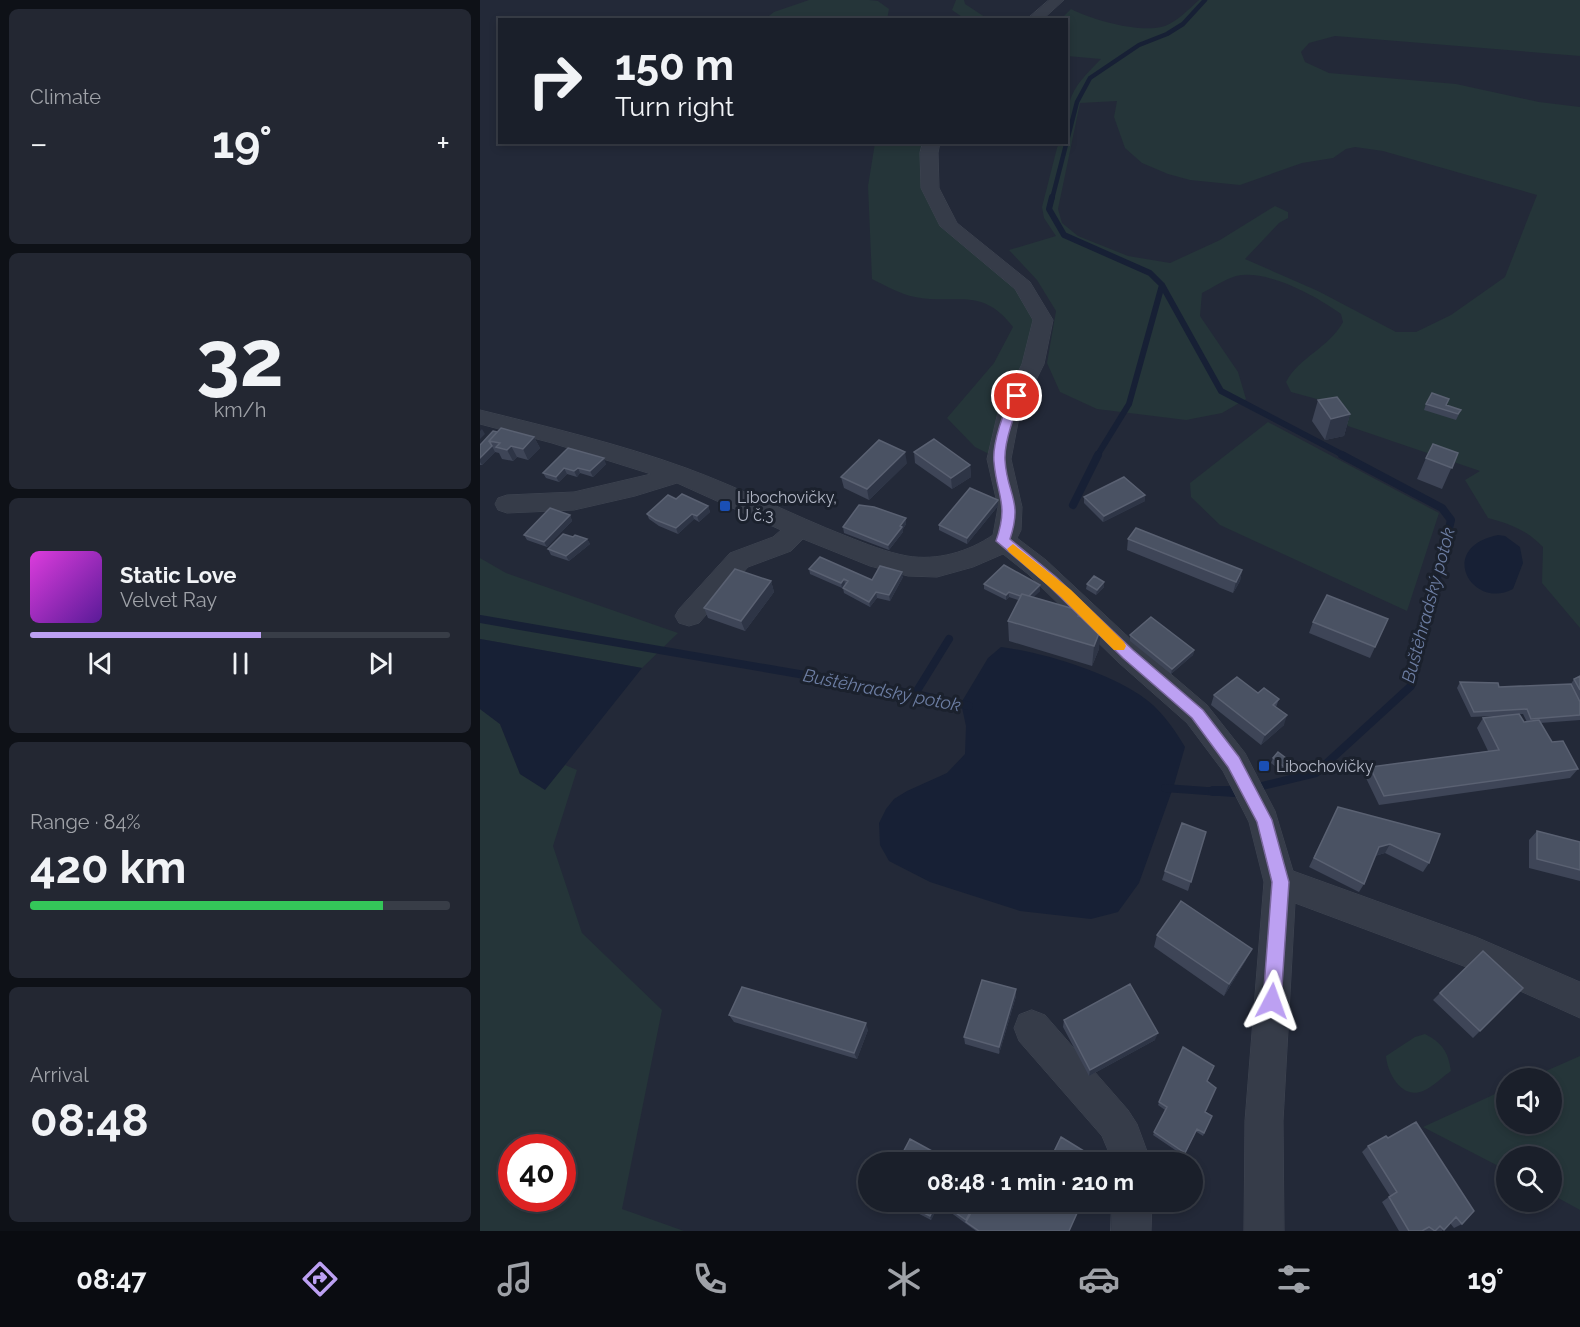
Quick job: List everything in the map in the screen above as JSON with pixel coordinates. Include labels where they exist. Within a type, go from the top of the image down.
[{"type":"street","points":[[1036,18],[1058,0]]},
{"type":"street","points":[[480,417],[568,440],[678,474],[800,528],[879,559],[908,566],[937,567],[989,550],[1003,541],[1010,520],[1010,507],[999,459],[1009,412],[1033,364],[1044,320],[1023,286],[949,226],[930,188],[929,153],[931,144]]},
{"type":"street","points":[[507,504],[574,501],[635,488],[678,474]]},
{"type":"street","points":[[689,616],[739,560],[782,544],[800,528]]},
{"type":"street","points":[[1003,541],[1052,580],[1128,654],[1197,714],[1234,762],[1264,820],[1280,882],[1264,1121],[1264,1231]]},
{"type":"street","points":[[1280,882],[1476,954],[1580,1000]]},
{"type":"street","points":[[1032,1028],[1115,1123],[1124,1137],[1129,1152]]},
{"type":"street","points":[[1131,1231],[1132,1212]]},
{"type":"shaded area","points":[[809,0],[878,1],[889,9],[887,18],[766,18],[774,12]]},
{"type":"shaded area","points":[[956,0],[964,0],[965,4],[986,18],[964,18],[952,10]]},
{"type":"shaded area","points":[[1199,0],[1580,0],[1580,56],[1335,36],[1309,43],[1301,52],[1305,62],[1329,73],[1456,84],[1539,102],[1580,107],[1580,628],[1542,583],[1543,547],[1518,528],[1488,518],[1465,480],[1480,471],[1348,426],[1333,407],[1324,401],[1291,392],[1286,382],[1292,373],[1330,339],[1343,322],[1341,314],[1305,292],[1276,280],[1248,275],[1232,277],[1202,293],[1200,316],[1238,372],[1246,399],[1222,413],[1186,420],[1097,409],[1060,392],[1047,363],[1056,311],[1037,280],[1009,250],[1056,236],[1044,218],[1042,207],[1057,148],[1059,144],[1068,144],[1068,110],[1076,87],[1101,59],[1068,56],[1068,18],[1062,18],[1071,9],[1117,25],[1155,28],[1165,26]],"holes":[[[1117,101],[1114,117],[1125,148],[1142,163],[1168,174],[1190,180],[1240,185],[1302,163],[1333,158],[1346,149],[1355,147],[1383,151],[1537,195],[1505,277],[1451,315],[1416,332],[1396,332],[1318,291],[1245,259],[1279,223],[1288,218],[1288,212],[1275,206],[1220,240],[1170,263],[1128,256],[1078,236],[1062,223],[1058,209],[1080,103]]]},
{"type":"shaded area","points":[[875,144],[932,144],[929,153],[949,226],[1023,286],[1043,320],[999,459],[975,447],[947,418],[994,363],[1013,327],[1002,314],[991,306],[968,300],[915,297],[898,292],[872,279],[868,186]]},
{"type":"shaded area","points":[[1268,422],[1439,513],[1407,611],[1220,525],[1191,497],[1190,483]]},
{"type":"shaded area","points":[[480,558],[506,573],[678,633],[642,668],[480,639]]},
{"type":"shaded area","points":[[480,709],[500,724],[520,774],[545,789],[565,765],[577,770],[553,846],[582,933],[662,1010],[622,1209],[684,1231],[480,1231]]},
{"type":"shaded area","points":[[1425,1034],[1443,1048],[1451,1071],[1423,1091],[1408,1092],[1393,1077],[1386,1056],[1415,1037]]},
{"type":"shaded area","points":[[1580,1056],[1580,1210],[1562,1200],[1562,1146],[1496,1146],[1496,1165],[1423,1127],[1496,1094],[1496,1134],[1562,1134],[1562,1068],[1553,1068]]},
{"type":"water","points":[[1498,535],[1505,536],[1520,547],[1523,563],[1513,589],[1498,594],[1485,592],[1474,585],[1467,575],[1465,564],[1468,552],[1479,542]]},
{"type":"water","points":[[480,639],[642,668],[545,790],[520,774],[500,724],[480,709]]},
{"type":"water","points":[[1001,647],[1035,653],[1110,678],[1147,700],[1171,725],[1185,747],[1139,883],[1118,912],[1091,919],[1020,911],[930,882],[889,861],[880,845],[879,823],[894,799],[947,773],[965,754],[966,726],[961,703],[988,658]]},
{"type":"building","points":[[1432,393],[1449,399],[1446,405],[1461,410],[1458,414],[1426,404]]},
{"type":"building","points":[[1337,397],[1350,414],[1331,419],[1318,400]]},
{"type":"building","points":[[501,428],[534,437],[523,449],[511,446],[507,450],[496,447],[500,443],[489,441]]},
{"type":"building","points":[[493,431],[497,432],[489,441],[492,446],[480,458],[480,445]]},
{"type":"building","points":[[934,439],[970,465],[951,478],[914,452]]},
{"type":"building","points":[[879,440],[905,452],[867,489],[841,477]]},
{"type":"building","points":[[1433,444],[1458,453],[1452,468],[1426,458]]},
{"type":"building","points":[[568,448],[604,458],[590,471],[578,468],[574,471],[564,468],[556,477],[543,473]]},
{"type":"building","points":[[1124,477],[1145,495],[1104,516],[1084,497]]},
{"type":"building","points":[[970,488],[998,500],[967,538],[939,525]]},
{"type":"building","points":[[682,494],[708,506],[697,516],[692,514],[676,528],[647,514],[668,495],[676,499]]},
{"type":"building","points":[[859,505],[874,507],[906,518],[888,545],[843,527]]},
{"type":"building","points":[[550,508],[570,515],[544,542],[524,535]]},
{"type":"building","points":[[1136,528],[1242,570],[1236,582],[1128,539]]},
{"type":"building","points":[[563,534],[587,539],[566,556],[548,549]]},
{"type":"building","points":[[820,557],[872,580],[880,566],[902,572],[889,595],[876,592],[869,602],[843,588],[848,581],[844,579],[841,583],[809,569]]},
{"type":"building","points":[[1004,565],[1040,585],[1029,596],[1022,594],[1020,596],[1009,592],[1006,595],[984,584]]},
{"type":"building","points":[[735,569],[771,581],[741,621],[704,608]]},
{"type":"building","points":[[1094,576],[1104,582],[1097,590],[1087,584]]},
{"type":"building","points":[[1022,594],[1081,611],[1078,616],[1095,621],[1092,626],[1101,628],[1094,646],[1008,621]]},
{"type":"building","points":[[1327,595],[1388,619],[1375,647],[1313,622]]},
{"type":"building","points":[[1151,617],[1194,650],[1172,669],[1130,635]]},
{"type":"building","points":[[1580,676],[1580,690],[1574,679]]},
{"type":"building","points":[[1237,677],[1258,693],[1264,688],[1279,699],[1273,705],[1287,715],[1265,735],[1214,695]]},
{"type":"building","points":[[1460,682],[1498,683],[1499,687],[1571,684],[1580,702],[1580,715],[1531,719],[1527,709],[1474,712]]},
{"type":"building","points":[[1519,714],[1524,722],[1539,720],[1552,742],[1563,741],[1578,769],[1384,796],[1370,767],[1499,750],[1483,718]]},
{"type":"building","points":[[1278,752],[1294,764],[1288,770],[1273,758]]},
{"type":"building","points":[[1338,807],[1440,834],[1429,863],[1390,844],[1379,847],[1364,884],[1314,858]]},
{"type":"building","points":[[1182,823],[1206,832],[1191,882],[1165,871]]},
{"type":"building","points":[[1537,831],[1580,842],[1580,870],[1537,859]]},
{"type":"building","points":[[1181,901],[1252,949],[1229,984],[1157,935]]},
{"type":"building","points":[[1483,951],[1523,988],[1480,1031],[1440,993]]},
{"type":"building","points":[[982,980],[1016,989],[999,1047],[964,1037]]},
{"type":"building","points":[[1130,984],[1158,1033],[1090,1070],[1064,1020]]},
{"type":"building","points":[[742,987],[866,1023],[854,1053],[729,1015]]},
{"type":"building","points":[[1183,1047],[1214,1066],[1207,1081],[1216,1088],[1205,1112],[1212,1116],[1204,1133],[1197,1129],[1186,1152],[1154,1132],[1167,1107],[1159,1102]]},
{"type":"building","points":[[1416,1122],[1474,1211],[1462,1224],[1456,1217],[1444,1230],[1440,1226],[1435,1231],[1429,1227],[1422,1231],[1409,1231],[1389,1197],[1397,1192],[1368,1146]]},
{"type":"building","points":[[1061,1137],[1085,1152],[1054,1152]]},
{"type":"building","points":[[910,1139],[934,1152],[903,1152]]},
{"type":"building","points":[[954,1212],[970,1212],[966,1220]]},
{"type":"building","points":[[972,1212],[1078,1212],[1069,1231],[979,1231],[966,1222]]},
{"type":"waterway","name":"Buštěhradský potok","points":[[1068,137],[1077,102],[1090,78],[1139,45],[1167,34],[1183,24],[1205,0]]},
{"type":"waterway","name":"Buštěhradský potok","points":[[1052,199],[1066,144]]},
{"type":"waterway","name":"Buštěhradský potok","points":[[1052,197],[1049,209],[1064,235],[1150,273],[1162,285]]},
{"type":"waterway","points":[[1097,456],[1129,404],[1162,285]]},
{"type":"waterway","name":"Buštěhradský potok","points":[[1162,285],[1221,391],[1345,456]]},
{"type":"waterway","points":[[1073,505],[1098,455]]},
{"type":"waterway","name":"Buštěhradský potok","points":[[1254,788],[1316,773],[1411,686],[1451,520],[1442,508],[1342,455]]},
{"type":"waterway","name":"Buštěhradský potok","points":[[480,619],[915,694]]},
{"type":"waterway","points":[[915,694],[949,639]]},
{"type":"waterway","name":"Buštěhradský potok","points":[[915,694],[969,706]]},
{"type":"waterway","name":"Buštěhradský potok","points":[[1165,788],[1234,793]]},
{"type":"waterway","name":"Buštěhradský potok","points":[[1213,791],[1241,791]]},
{"type":"waterway","name":"Buštěhradský potok","points":[[1235,793],[1243,791]]},
{"type":"slow traffic","points":[[1013,549],[1066,593],[1119,646]]},
{"type":"place","name":"Libochovičky, U č.3","points":[[725,506]]},
{"type":"place","name":"Libochovičky","points":[[1264,766]]},
{"type":"route","points":[[1017,396],[1009,412],[999,459],[1010,507],[1008,530],[1003,541],[1052,580],[1128,654],[1197,714],[1234,762],[1264,820],[1280,882],[1272,1001]]}]
